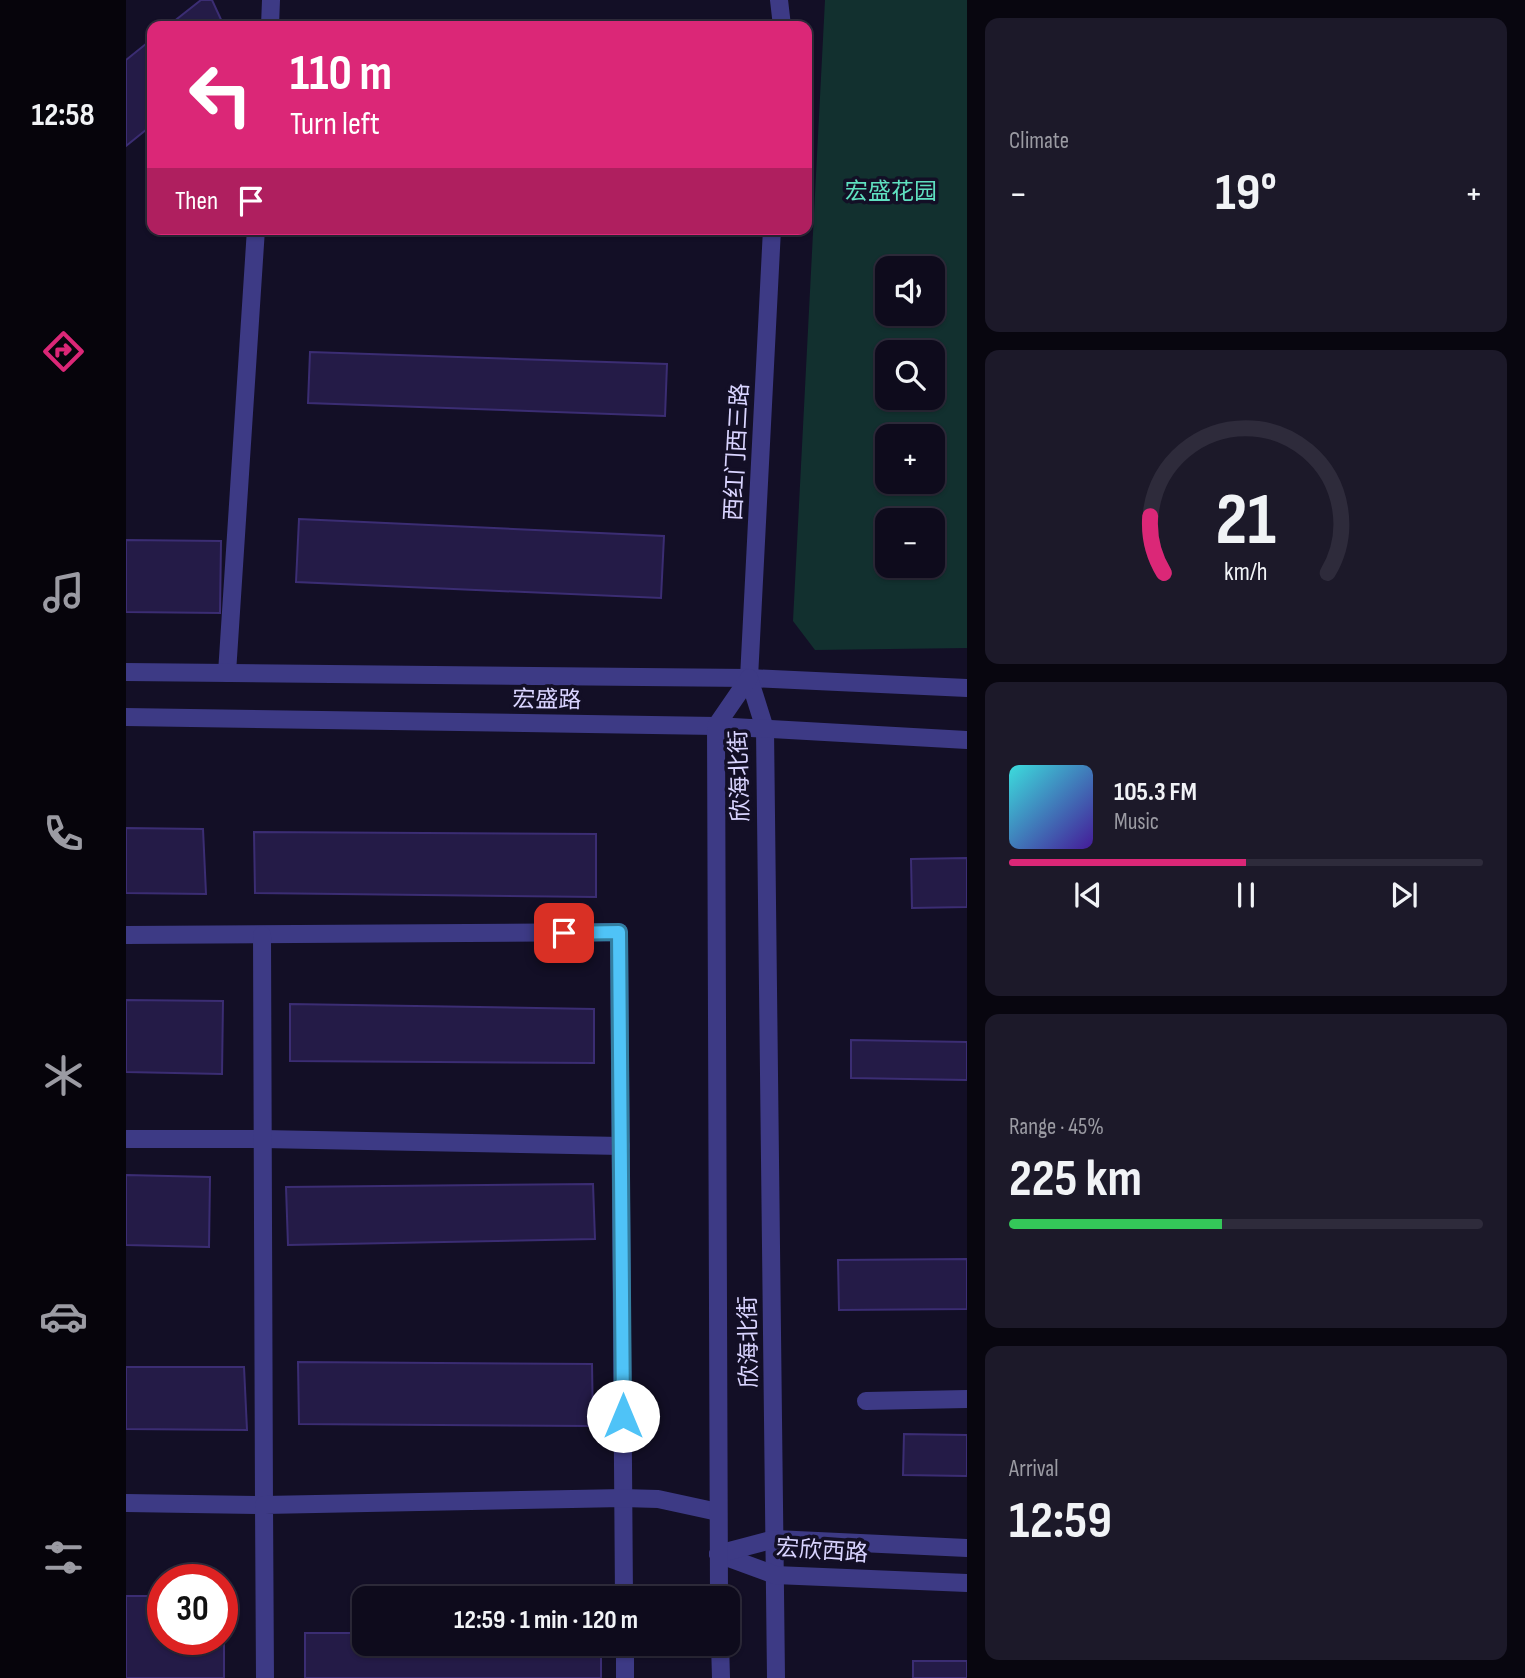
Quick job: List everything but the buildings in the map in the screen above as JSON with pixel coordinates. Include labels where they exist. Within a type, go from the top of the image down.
[{"type":"street","points":[[270,21],[271,0]]},
{"type":"street","points":[[779,0],[781,21]]},
{"type":"street","points":[[227,673],[256,235]]},
{"type":"street","name":"西红门西三路","points":[[749,678],[772,235]]},
{"type":"street","name":"宏盛路","points":[[126,672],[749,678],[967,688]]},
{"type":"street","name":"欣海北街","points":[[719,1586],[716,726],[749,678]]},
{"type":"street","name":"欣海北街","points":[[749,678],[765,729],[776,1678]]},
{"type":"street","name":"宏盛路","points":[[126,717],[716,726],[967,740]]},
{"type":"street","points":[[126,935],[619,932],[624,1586]]},
{"type":"street","points":[[262,934],[265,1678]]},
{"type":"street","points":[[126,1139],[621,1146]]},
{"type":"street","points":[[866,1401],[967,1399]]},
{"type":"street","points":[[126,1503],[264,1505],[624,1497],[659,1499],[718,1512]]},
{"type":"street","name":"宏欣西路","points":[[718,1554],[775,1539],[967,1548]]},
{"type":"street","name":"宏欣西路","points":[[718,1554],[775,1575],[967,1583]]},
{"type":"street","points":[[625,1656],[625,1678]]},
{"type":"street","points":[[720,1656],[720,1678]]},
{"type":"green space","name":"宏盛花园","points":[[825,0],[967,0],[967,648],[815,650],[793,621]]},
{"type":"route","points":[[564,933],[619,932],[623,1416]]}]
